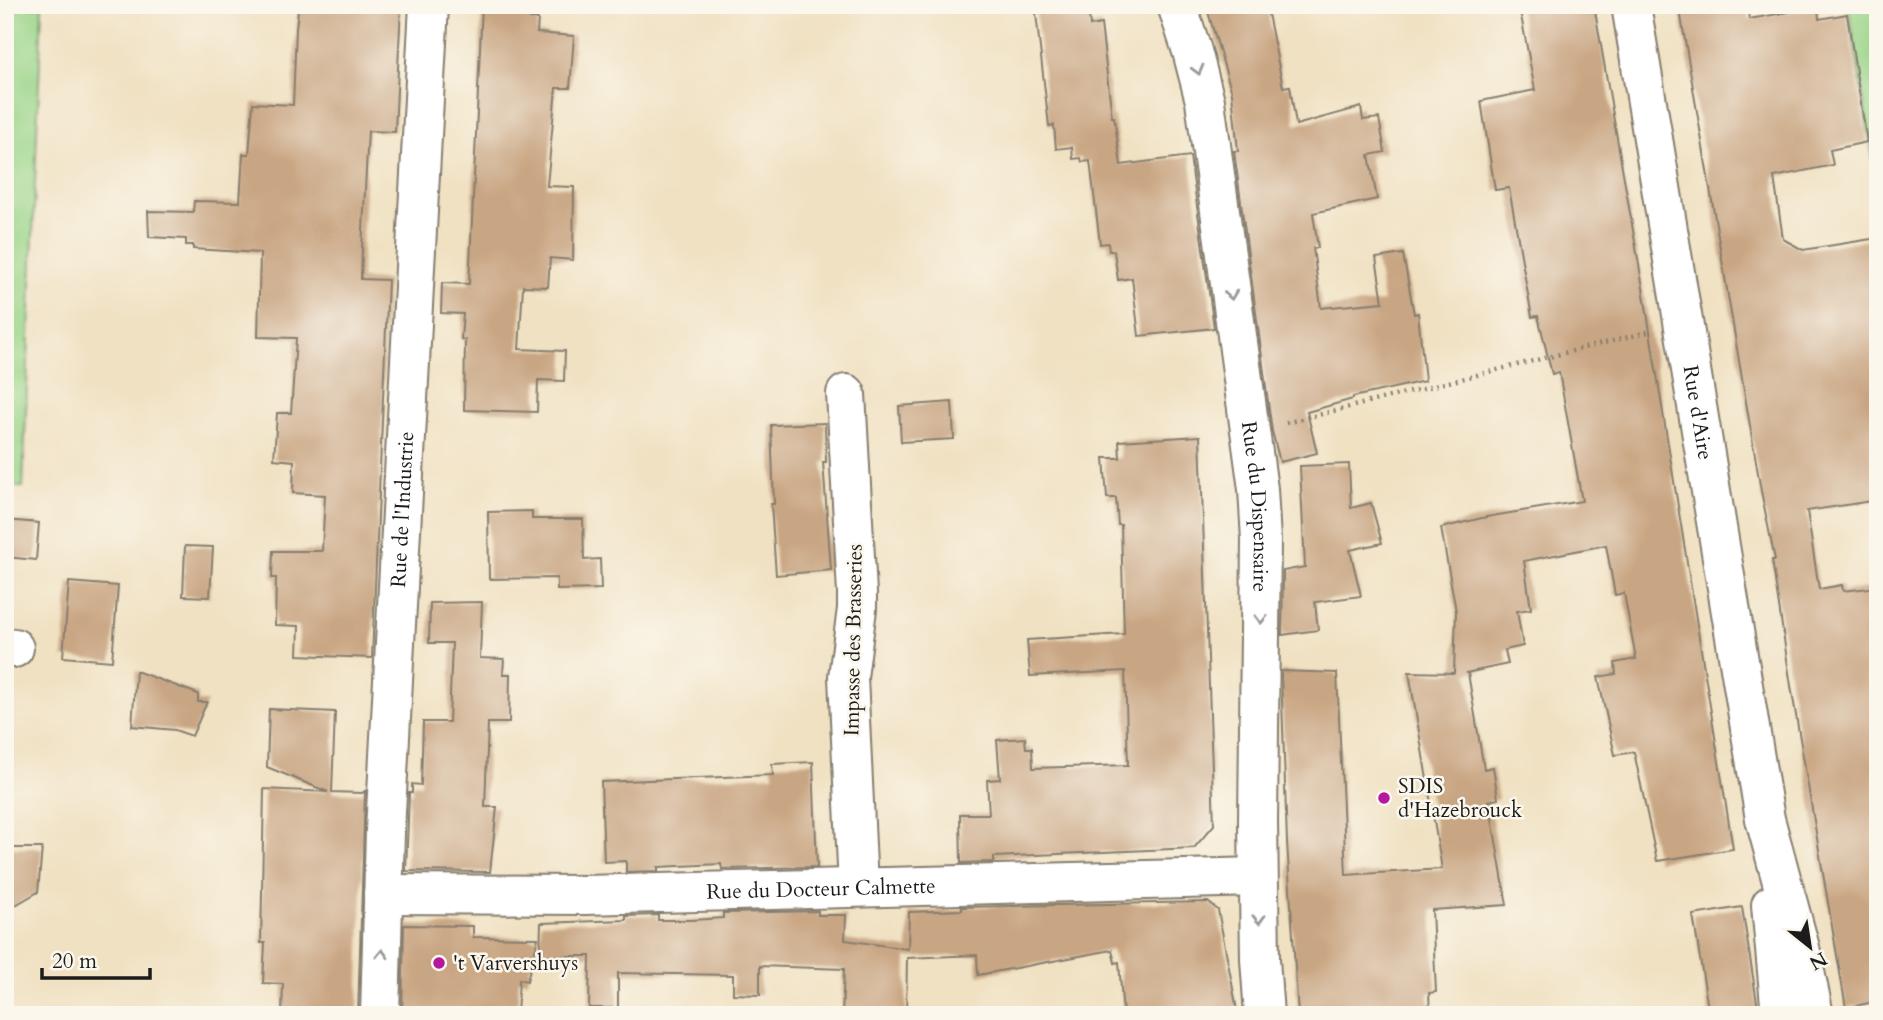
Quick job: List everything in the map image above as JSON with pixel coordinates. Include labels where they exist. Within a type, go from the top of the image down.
[{"type":"street","name":"Rue de l'Industrie","points":[[380,1015],[389,746],[429,5]]},
{"type":"street","name":"Rue du Dispensaire","points":[[1177,5],[1205,101],[1258,489],[1261,540],[1258,877],[1264,1015]]},
{"type":"street","name":"Rue d'Aire","points":[[1631,5],[1765,819],[1814,1015]]},
{"type":"street","name":"Impasse des Brasseries","points":[[846,394],[857,593],[848,677],[858,887]]},
{"type":"street","name":"Rue d'Aire","points":[[1765,819],[1774,956],[1781,1015]]},
{"type":"street","name":"Rue du Docteur Calmette","points":[[383,894],[575,896],[1258,877]]},
{"type":"path","points":[[1250,432],[1683,324]]},
{"type":"green space","points":[[5,5],[42,7],[23,487],[5,486]]},
{"type":"green space","points":[[1847,5],[1878,5],[1878,192],[1851,21]]},
{"type":"building","points":[[301,5],[401,5],[395,132],[368,131],[362,249],[361,279],[388,280],[372,658],[298,655],[299,626],[275,625],[276,578],[272,578],[273,551],[322,551],[325,495],[293,493],[294,461],[274,459],[277,413],[291,413],[296,338],[258,337],[260,253],[193,249],[193,245],[186,245],[186,239],[149,237],[148,211],[193,212],[194,201],[240,202],[243,154],[249,154],[253,103],[293,105],[296,29]]},
{"type":"building","points":[[482,5],[531,5],[530,19],[538,19],[537,33],[574,36],[570,88],[556,88],[547,186],[574,187],[573,260],[550,258],[548,287],[523,286],[519,349],[565,351],[564,381],[538,380],[537,412],[464,410],[465,340],[461,339],[463,314],[441,313],[442,283],[469,284]]},
{"type":"building","points":[[1035,5],[1088,5],[1090,26],[1101,24],[1112,117],[1121,165],[1190,156],[1214,328],[1139,336],[1132,278],[1118,280],[1114,251],[1109,251],[1108,243],[1100,244],[1090,161],[1073,159],[1072,147],[1056,149],[1054,125],[1049,126]]},
{"type":"building","points":[[1206,5],[1251,5],[1253,11],[1267,9],[1283,87],[1290,86],[1296,125],[1361,107],[1363,120],[1379,118],[1385,152],[1369,155],[1377,199],[1313,213],[1318,248],[1313,248],[1321,308],[1383,302],[1376,258],[1403,254],[1414,314],[1418,313],[1425,381],[1353,397],[1307,412],[1317,453],[1280,462],[1272,431],[1234,151],[1238,151],[1232,93]]},
{"type":"building","points":[[1519,5],[1594,5],[1643,288],[1733,849],[1657,861],[1634,752],[1615,755],[1598,677],[1616,674],[1615,663],[1636,659],[1624,593],[1615,595],[1606,545],[1524,561],[1531,609],[1517,611],[1523,646],[1505,650],[1508,664],[1466,673],[1484,769],[1493,767],[1498,799],[1489,801],[1507,905],[1432,910],[1436,992],[1429,993],[1430,1015],[1298,1015],[1287,842],[1281,671],[1337,673],[1346,875],[1442,869],[1409,672],[1454,673],[1456,611],[1441,528],[1486,517],[1582,501],[1559,372],[1552,374],[1538,316],[1532,317],[1509,188],[1495,190],[1481,101],[1535,90]]},
{"type":"building","points":[[1679,5],[1747,5],[1749,19],[1818,7],[1819,19],[1847,14],[1867,142],[1830,150],[1833,165],[1774,177],[1783,239],[1803,250],[1878,238],[1878,500],[1807,511],[1819,589],[1842,585],[1843,591],[1878,587],[1878,1001],[1846,1008],[1791,686],[1772,560],[1775,560]]},
{"type":"building","points":[[952,402],[954,439],[901,442],[899,406]]},
{"type":"building","points":[[825,423],[826,462],[823,462],[831,570],[776,575],[771,504],[774,504],[771,425]]},
{"type":"building","points":[[1200,436],[1214,825],[1194,848],[994,857],[994,862],[961,863],[960,814],[989,814],[987,780],[1000,779],[997,740],[1025,738],[1026,748],[1032,748],[1033,768],[1128,765],[1125,671],[1030,676],[1027,640],[1124,634],[1121,525],[1118,525],[1116,498],[1107,498],[1104,458],[1120,458],[1119,441]]},
{"type":"building","points":[[1349,464],[1351,508],[1371,503],[1382,543],[1350,550],[1361,596],[1315,602],[1318,630],[1282,635],[1283,571],[1305,567],[1300,466]]},
{"type":"building","points":[[532,511],[532,519],[583,519],[584,560],[600,559],[601,589],[557,590],[557,578],[489,579],[488,512]]},
{"type":"building","points":[[5,520],[39,523],[36,560],[5,557]]},
{"type":"building","points":[[185,546],[213,547],[210,597],[183,596]]},
{"type":"building","points":[[69,582],[118,586],[112,661],[63,657]]},
{"type":"building","points":[[482,602],[480,658],[504,659],[503,674],[510,674],[509,723],[488,723],[485,807],[497,807],[490,872],[406,871],[409,793],[412,793],[412,784],[421,785],[423,722],[449,722],[452,643],[429,643],[430,603]]},
{"type":"building","points":[[136,671],[198,694],[198,702],[207,702],[192,736],[175,730],[132,726]]},
{"type":"building","points":[[269,709],[335,712],[332,792],[365,791],[358,1015],[282,1015],[283,984],[263,983],[265,943],[261,943],[264,789],[328,792],[267,767]]},
{"type":"building","points":[[813,762],[817,867],[722,869],[721,864],[658,867],[658,871],[626,872],[626,861],[604,862],[601,782],[773,775],[772,764]]},
{"type":"building","points":[[5,848],[42,848],[38,892],[5,911]]},
{"type":"building","points":[[1208,902],[1218,910],[1238,1015],[1123,1015],[1119,962],[1115,963],[1112,950],[978,975],[977,955],[907,958],[906,1015],[842,1015],[844,969],[760,966],[760,995],[733,994],[733,975],[618,973],[618,1008],[589,1008],[590,956],[540,956],[541,923],[626,920],[626,916],[658,915],[658,920],[691,920],[723,918],[723,913],[818,911],[818,915],[846,915],[845,940],[908,949],[909,912],[962,910],[962,907]]},
{"type":"building","points":[[1742,907],[1759,1015],[1709,1015],[1693,915]]},
{"type":"building","points":[[404,925],[473,926],[473,937],[538,938],[527,981],[519,979],[517,1015],[402,1015]]},
{"type":"place","name":"SDIS d'Hazebrouck","points":[[1384,798]]},
{"type":"place","name":"'t Varvershuys","points":[[439,963]]}]
